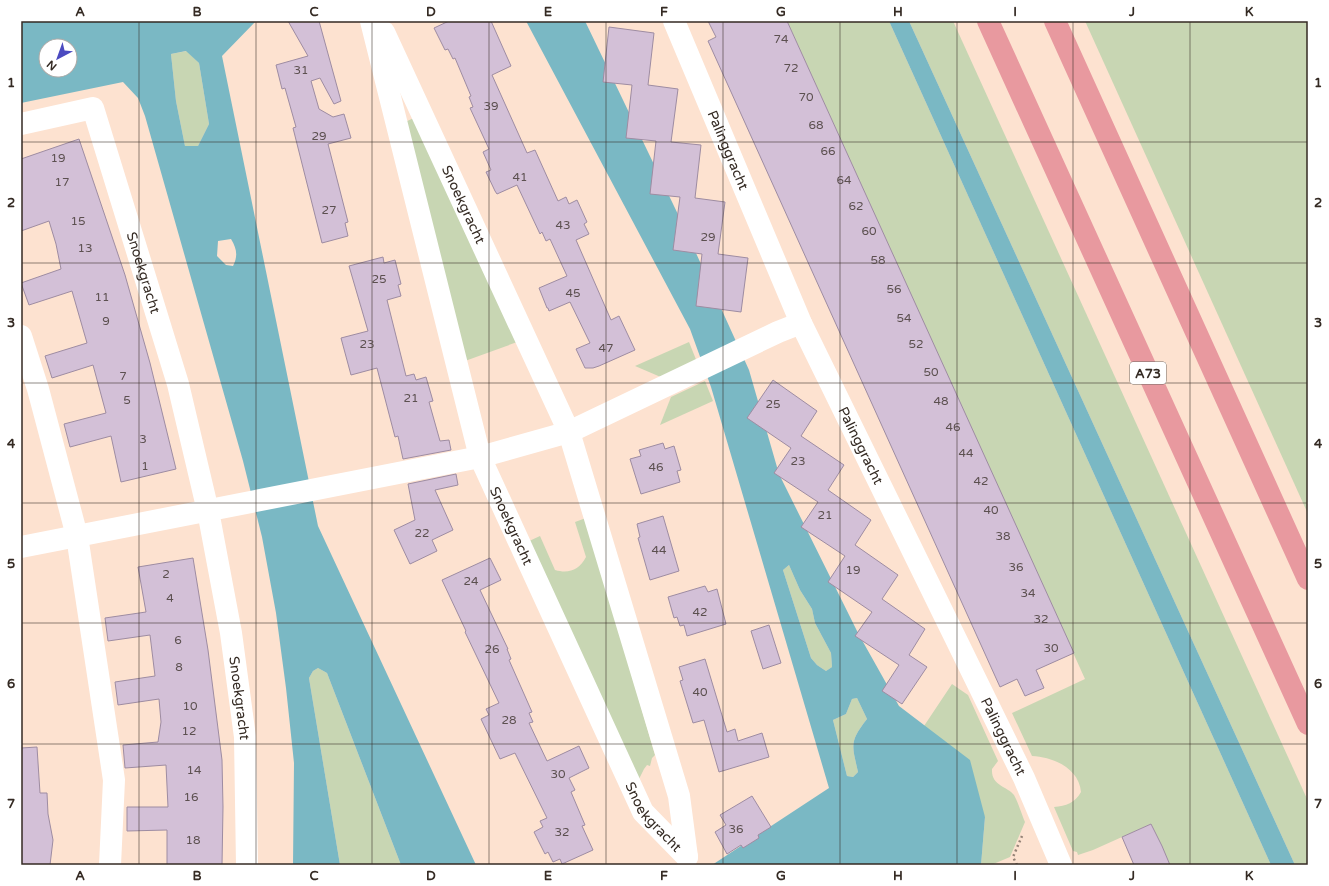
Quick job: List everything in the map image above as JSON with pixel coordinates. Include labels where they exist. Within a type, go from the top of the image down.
[{"type":"highway","name":"A73","points":[[988,21],[1308,724]]},
{"type":"highway","points":[[1055,21],[1308,579]]},
{"type":"street","name":"Snoekgracht","points":[[371,21],[480,457],[643,812],[687,857],[679,796],[569,432],[379,21]]},
{"type":"street","name":"Palinggracht","points":[[674,21],[801,323],[1024,778],[1061,865]]},
{"type":"street","name":"Snoekgracht","points":[[21,124],[93,108],[218,509],[231,633],[245,737],[247,865]]},
{"type":"street","points":[[21,547],[480,457],[569,432],[667,384],[778,332],[801,323]]},
{"type":"street","points":[[21,336],[38,389],[77,536],[114,780],[110,865]]},
{"type":"green space","points":[[787,21],[889,21],[1271,865],[1170,865],[1151,824],[1093,850],[1078,855],[1077,852],[1073,851],[1054,807],[1066,805],[1076,799],[1081,792],[1079,784],[1075,776],[1064,765],[1048,759],[1032,756],[1012,713],[1085,679]]},
{"type":"green space","points":[[909,21],[953,21],[1308,801],[1308,865],[1295,865]]},
{"type":"green space","points":[[1085,21],[1308,21],[1308,514]]},
{"type":"green space","points":[[187,51],[199,63],[209,124],[198,146],[185,146],[176,101],[171,54]]},
{"type":"green space","points":[[418,116],[520,341],[465,361],[403,123]]},
{"type":"green space","points":[[689,342],[697,362],[663,378],[635,366]]},
{"type":"green space","points":[[705,381],[713,401],[660,425],[671,397]]},
{"type":"green space","points":[[586,518],[655,755],[652,758],[650,766],[647,765],[639,779],[527,542],[540,536],[555,570],[573,570],[580,565],[586,557],[575,522]]},
{"type":"green space","points":[[789,565],[800,590],[812,609],[815,623],[831,653],[832,667],[826,671],[817,665],[811,658],[783,570]]},
{"type":"green space","points":[[318,668],[327,673],[401,865],[340,865],[309,678],[313,671]]},
{"type":"green space","points":[[952,684],[968,695],[998,761],[992,769],[992,775],[1000,785],[1014,795],[1025,822],[1010,857],[991,865],[981,865],[985,817],[924,726]]},
{"type":"green space","points":[[857,698],[867,719],[857,733],[855,739],[853,749],[858,772],[853,777],[847,776],[833,720],[846,714],[852,699]]},
{"type":"water","points":[[21,21],[256,21],[222,56],[318,526],[476,865],[401,865],[327,673],[318,668],[313,671],[309,678],[340,865],[293,865],[294,763],[276,613],[262,537],[243,461],[145,116],[138,98],[123,82],[21,103]],"holes":[[[186,51],[199,63],[209,124],[198,146],[185,146],[176,101],[171,54]],[[231,239],[235,246],[236,252],[236,259],[233,266],[226,265],[217,256],[218,241]]]},
{"type":"water","points":[[526,21],[585,21],[686,231],[749,370],[779,474],[858,633],[899,706],[970,760],[985,817],[981,865],[712,865],[829,788],[711,387],[690,329]],"holes":[[[789,565],[800,590],[812,609],[815,623],[831,653],[832,667],[826,671],[817,665],[811,658],[783,570]],[[857,698],[867,719],[857,733],[855,739],[853,749],[858,772],[853,777],[847,776],[833,720],[846,714],[852,699]]]},
{"type":"water","points":[[889,21],[909,21],[1295,865],[1271,865]]},
{"type":"building","points":[[288,21],[319,21],[341,101],[334,104],[320,78],[311,81],[319,109],[333,117],[344,114],[351,138],[328,144],[348,222],[345,223],[348,236],[322,243],[293,128],[296,127],[285,88],[282,89],[276,65],[308,56]]},
{"type":"building","points":[[449,21],[491,21],[511,66],[492,75],[527,153],[535,150],[558,201],[566,197],[569,204],[577,200],[587,222],[584,224],[589,234],[576,240],[611,320],[619,316],[635,350],[599,366],[585,368],[576,349],[590,343],[570,302],[549,311],[547,308],[539,288],[567,276],[550,239],[546,241],[542,232],[540,234],[517,185],[497,194],[486,172],[491,170],[483,152],[489,149],[470,108],[473,107],[469,97],[471,96],[455,58],[453,59],[448,49],[445,50],[434,28]]},
{"type":"building","points":[[708,21],[787,21],[1074,653],[1036,670],[1044,688],[1025,696],[1017,679],[1000,687],[708,41],[716,37]]},
{"type":"building","points":[[609,27],[654,33],[648,85],[678,89],[671,142],[701,145],[695,198],[725,202],[718,254],[748,258],[741,312],[696,306],[702,254],[673,250],[680,197],[650,194],[656,141],[626,138],[632,85],[603,82]]},
{"type":"building","points":[[79,139],[125,275],[150,363],[176,469],[121,482],[111,436],[70,447],[64,424],[106,413],[93,365],[52,378],[45,356],[87,343],[72,291],[29,305],[21,283],[61,269],[56,244],[49,221],[21,231],[21,159]]},
{"type":"building","points":[[383,257],[384,263],[395,260],[401,284],[398,285],[401,296],[387,300],[406,376],[414,374],[416,380],[426,377],[433,401],[429,402],[440,441],[449,440],[451,450],[403,459],[398,436],[395,437],[377,368],[351,375],[341,338],[368,331],[349,266]]},
{"type":"building","points":[[773,380],[817,411],[801,436],[844,465],[828,490],[871,520],[855,545],[898,575],[882,599],[925,629],[909,655],[927,667],[902,704],[882,691],[899,665],[855,636],[872,612],[828,582],[845,556],[801,527],[818,502],[774,473],[791,448],[747,418]]},
{"type":"building","points":[[663,443],[665,449],[674,446],[681,470],[677,471],[680,482],[641,494],[630,459],[641,456],[639,450]]},
{"type":"building","points":[[456,474],[458,485],[435,490],[453,530],[432,540],[437,551],[410,564],[394,530],[415,520],[408,484]]},
{"type":"building","points":[[663,516],[679,571],[650,580],[638,538],[640,537],[637,524]]},
{"type":"building","points":[[193,558],[208,650],[222,760],[222,865],[167,865],[167,830],[127,831],[127,807],[168,807],[166,765],[125,768],[123,745],[158,742],[161,722],[159,699],[118,705],[115,682],[155,676],[150,635],[108,641],[105,618],[146,612],[138,567]]},
{"type":"building","points":[[490,558],[501,580],[480,590],[508,649],[511,659],[509,660],[532,712],[529,713],[533,722],[529,723],[547,761],[579,746],[589,768],[569,778],[575,790],[571,792],[585,825],[582,826],[593,850],[562,864],[560,859],[553,862],[548,852],[545,854],[534,832],[543,827],[540,821],[547,818],[515,753],[500,759],[481,719],[489,715],[486,709],[499,703],[442,580]]},
{"type":"building","points":[[705,586],[708,592],[717,589],[726,624],[687,636],[684,625],[680,626],[677,617],[674,618],[668,597]]},
{"type":"building","points":[[769,625],[781,663],[763,669],[751,631]]},
{"type":"building","points":[[705,659],[727,732],[735,729],[738,741],[762,733],[769,757],[719,772],[704,720],[693,723],[680,681],[683,680],[679,667]]},
{"type":"building","points":[[37,747],[40,793],[47,793],[48,814],[53,840],[50,865],[21,865],[21,748]]},
{"type":"building","points":[[752,796],[771,827],[758,835],[759,838],[743,848],[741,845],[727,854],[715,832],[726,825],[720,815]]},
{"type":"building","points":[[1151,824],[1170,865],[1134,865],[1122,837]]}]
